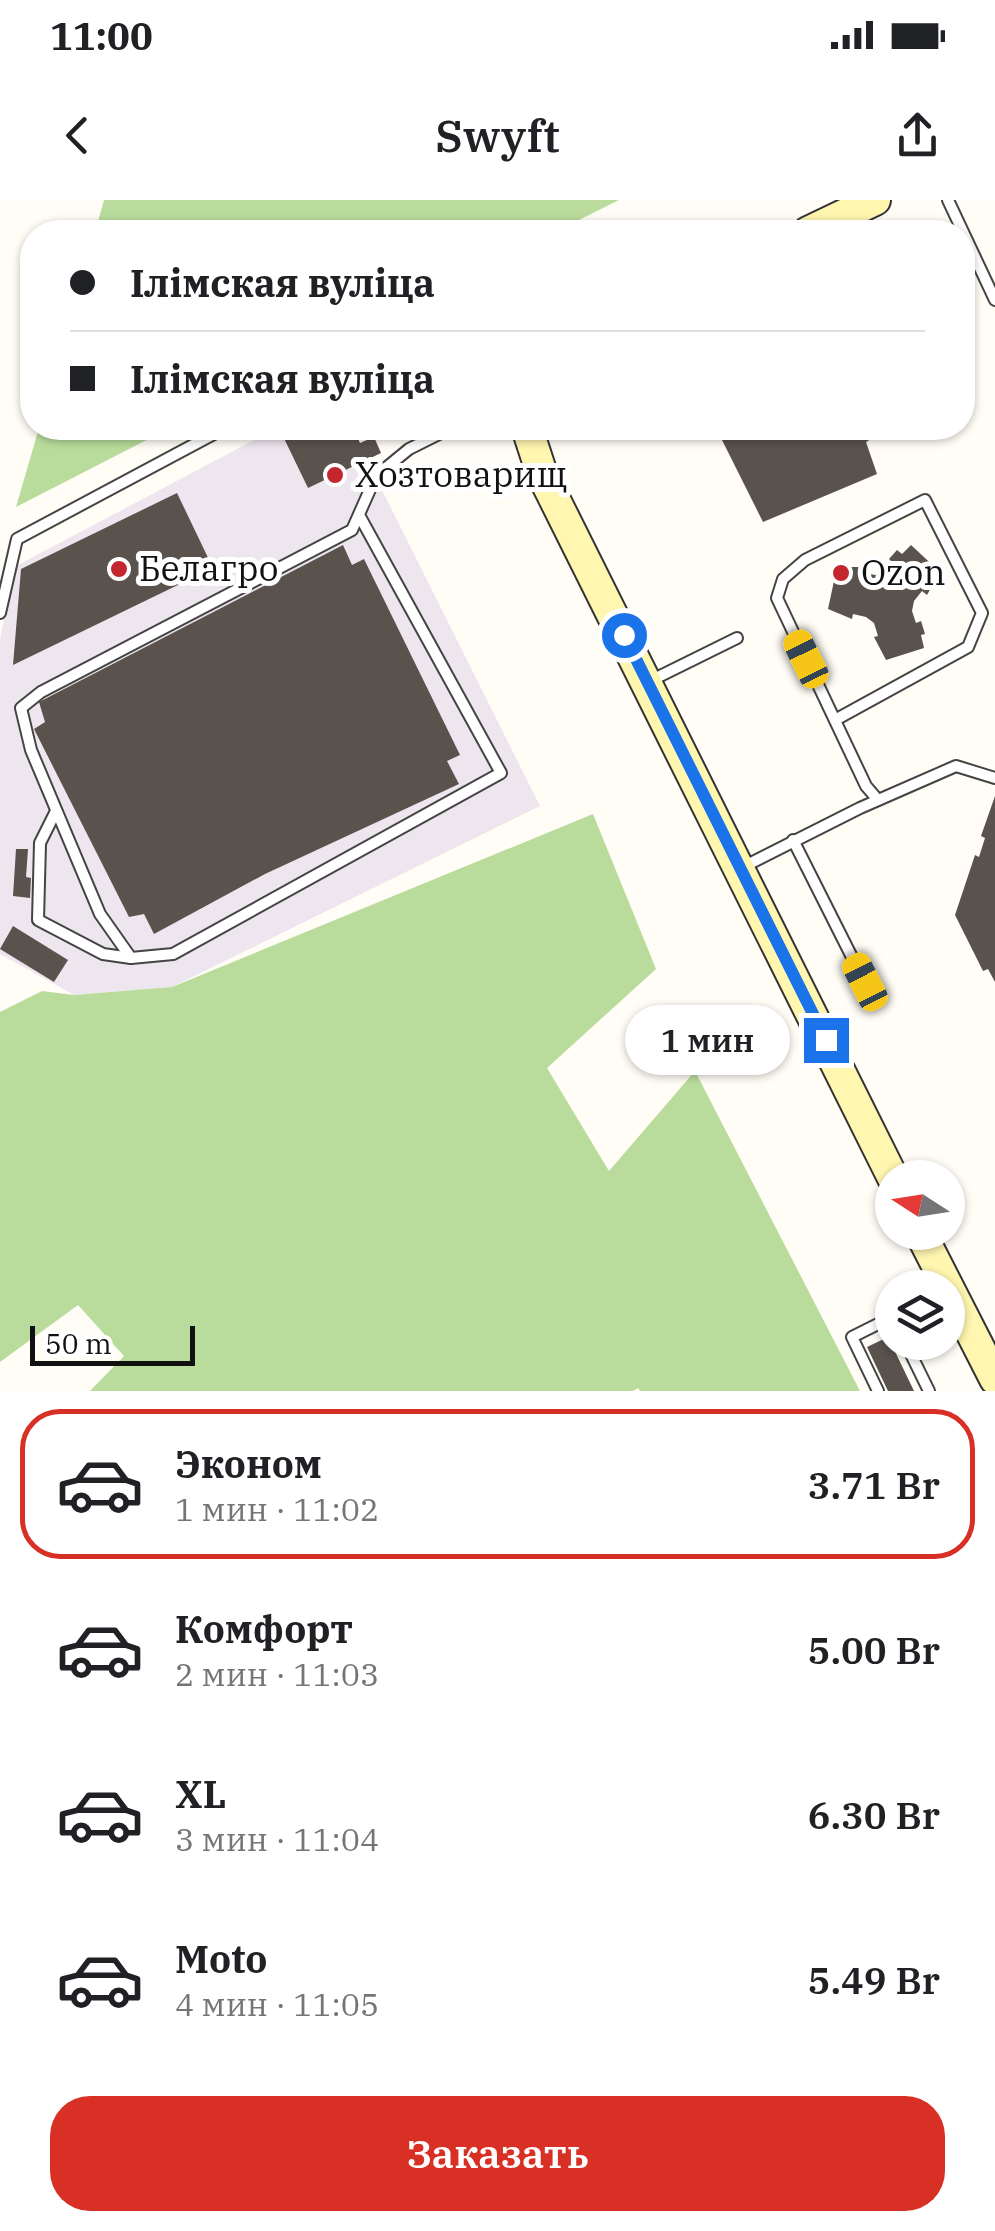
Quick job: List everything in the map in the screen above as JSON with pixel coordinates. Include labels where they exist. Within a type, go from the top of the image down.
[{"type":"street","points":[[837,220],[862,210]]},
{"type":"street","points":[[530,440],[542,474],[884,1160]]},
{"type":"street","points":[[965,1325],[995,1378]]},
{"type":"lane","points":[[975,257],[995,300]]},
{"type":"lane","points":[[0,613],[17,539],[203,440]]},
{"type":"lane","points":[[131,958],[100,914],[31,750],[21,708],[41,692],[352,530],[376,476],[409,449],[427,440]]},
{"type":"lane","points":[[835,720],[968,647],[982,613],[925,500],[806,560],[783,580],[778,598],[835,720],[866,786],[878,800]]},
{"type":"lane","points":[[56,810],[40,844],[38,920],[103,954],[131,958],[173,954],[501,773],[359,514]]},
{"type":"lane","points":[[648,682],[737,638]]},
{"type":"lane","points":[[741,868],[793,840],[956,766],[995,778]]},
{"type":"lane","points":[[793,840],[865,982]]},
{"type":"lane","points":[[875,1326],[852,1337],[878,1391]]},
{"type":"lane","points":[[913,1360],[928,1391]]},
{"type":"shaded area","points":[[254,440],[375,440],[381,453],[367,460],[540,806],[172,987],[74,995],[0,954],[0,640],[14,567]]},
{"type":"green space","points":[[104,200],[619,200],[579,220],[98,220]]},
{"type":"green space","points":[[36,440],[147,440],[16,507]]},
{"type":"green space","points":[[593,814],[656,969],[547,1068],[609,1171],[695,1071],[860,1391],[90,1391],[124,1356],[78,1305],[0,1362],[0,1012],[42,991],[74,995],[172,987]]},
{"type":"building","points":[[285,440],[375,440],[381,453],[308,488]]},
{"type":"building","points":[[722,440],[869,440],[866,442],[877,474],[763,522]]},
{"type":"building","points":[[177,493],[213,568],[13,665],[21,569]]},
{"type":"building","points":[[343,545],[352,565],[364,559],[460,755],[447,761],[459,784],[265,874],[154,934],[144,914],[129,917],[34,729],[45,722],[39,702]]},
{"type":"building","points":[[911,545],[940,572],[927,595],[922,591],[914,601],[912,611],[916,623],[921,621],[924,648],[886,660],[874,637],[878,636],[874,623],[866,617],[853,614],[852,619],[828,609],[837,567],[863,567],[862,572],[875,575],[885,572],[893,563],[889,559],[897,550],[902,554]]},
{"type":"building","points":[[995,796],[995,982],[988,969],[983,971],[955,915],[975,855],[979,857],[985,838],[981,836]]},
{"type":"building","points":[[16,849],[28,849],[26,877],[31,878],[30,898],[13,896]]},
{"type":"building","points":[[13,926],[68,960],[54,982],[0,949]]},
{"type":"building","points":[[875,1343],[875,1360],[899,1360],[914,1391],[888,1391],[867,1347]]},
{"type":"place","name":"Хозтоварищ","points":[[335,475]]},
{"type":"place","name":"Белагро","points":[[119,569]]},
{"type":"place","name":"Ozon","points":[[841,573]]},
{"type":"route","points":[[624,635],[826,1040]]}]
